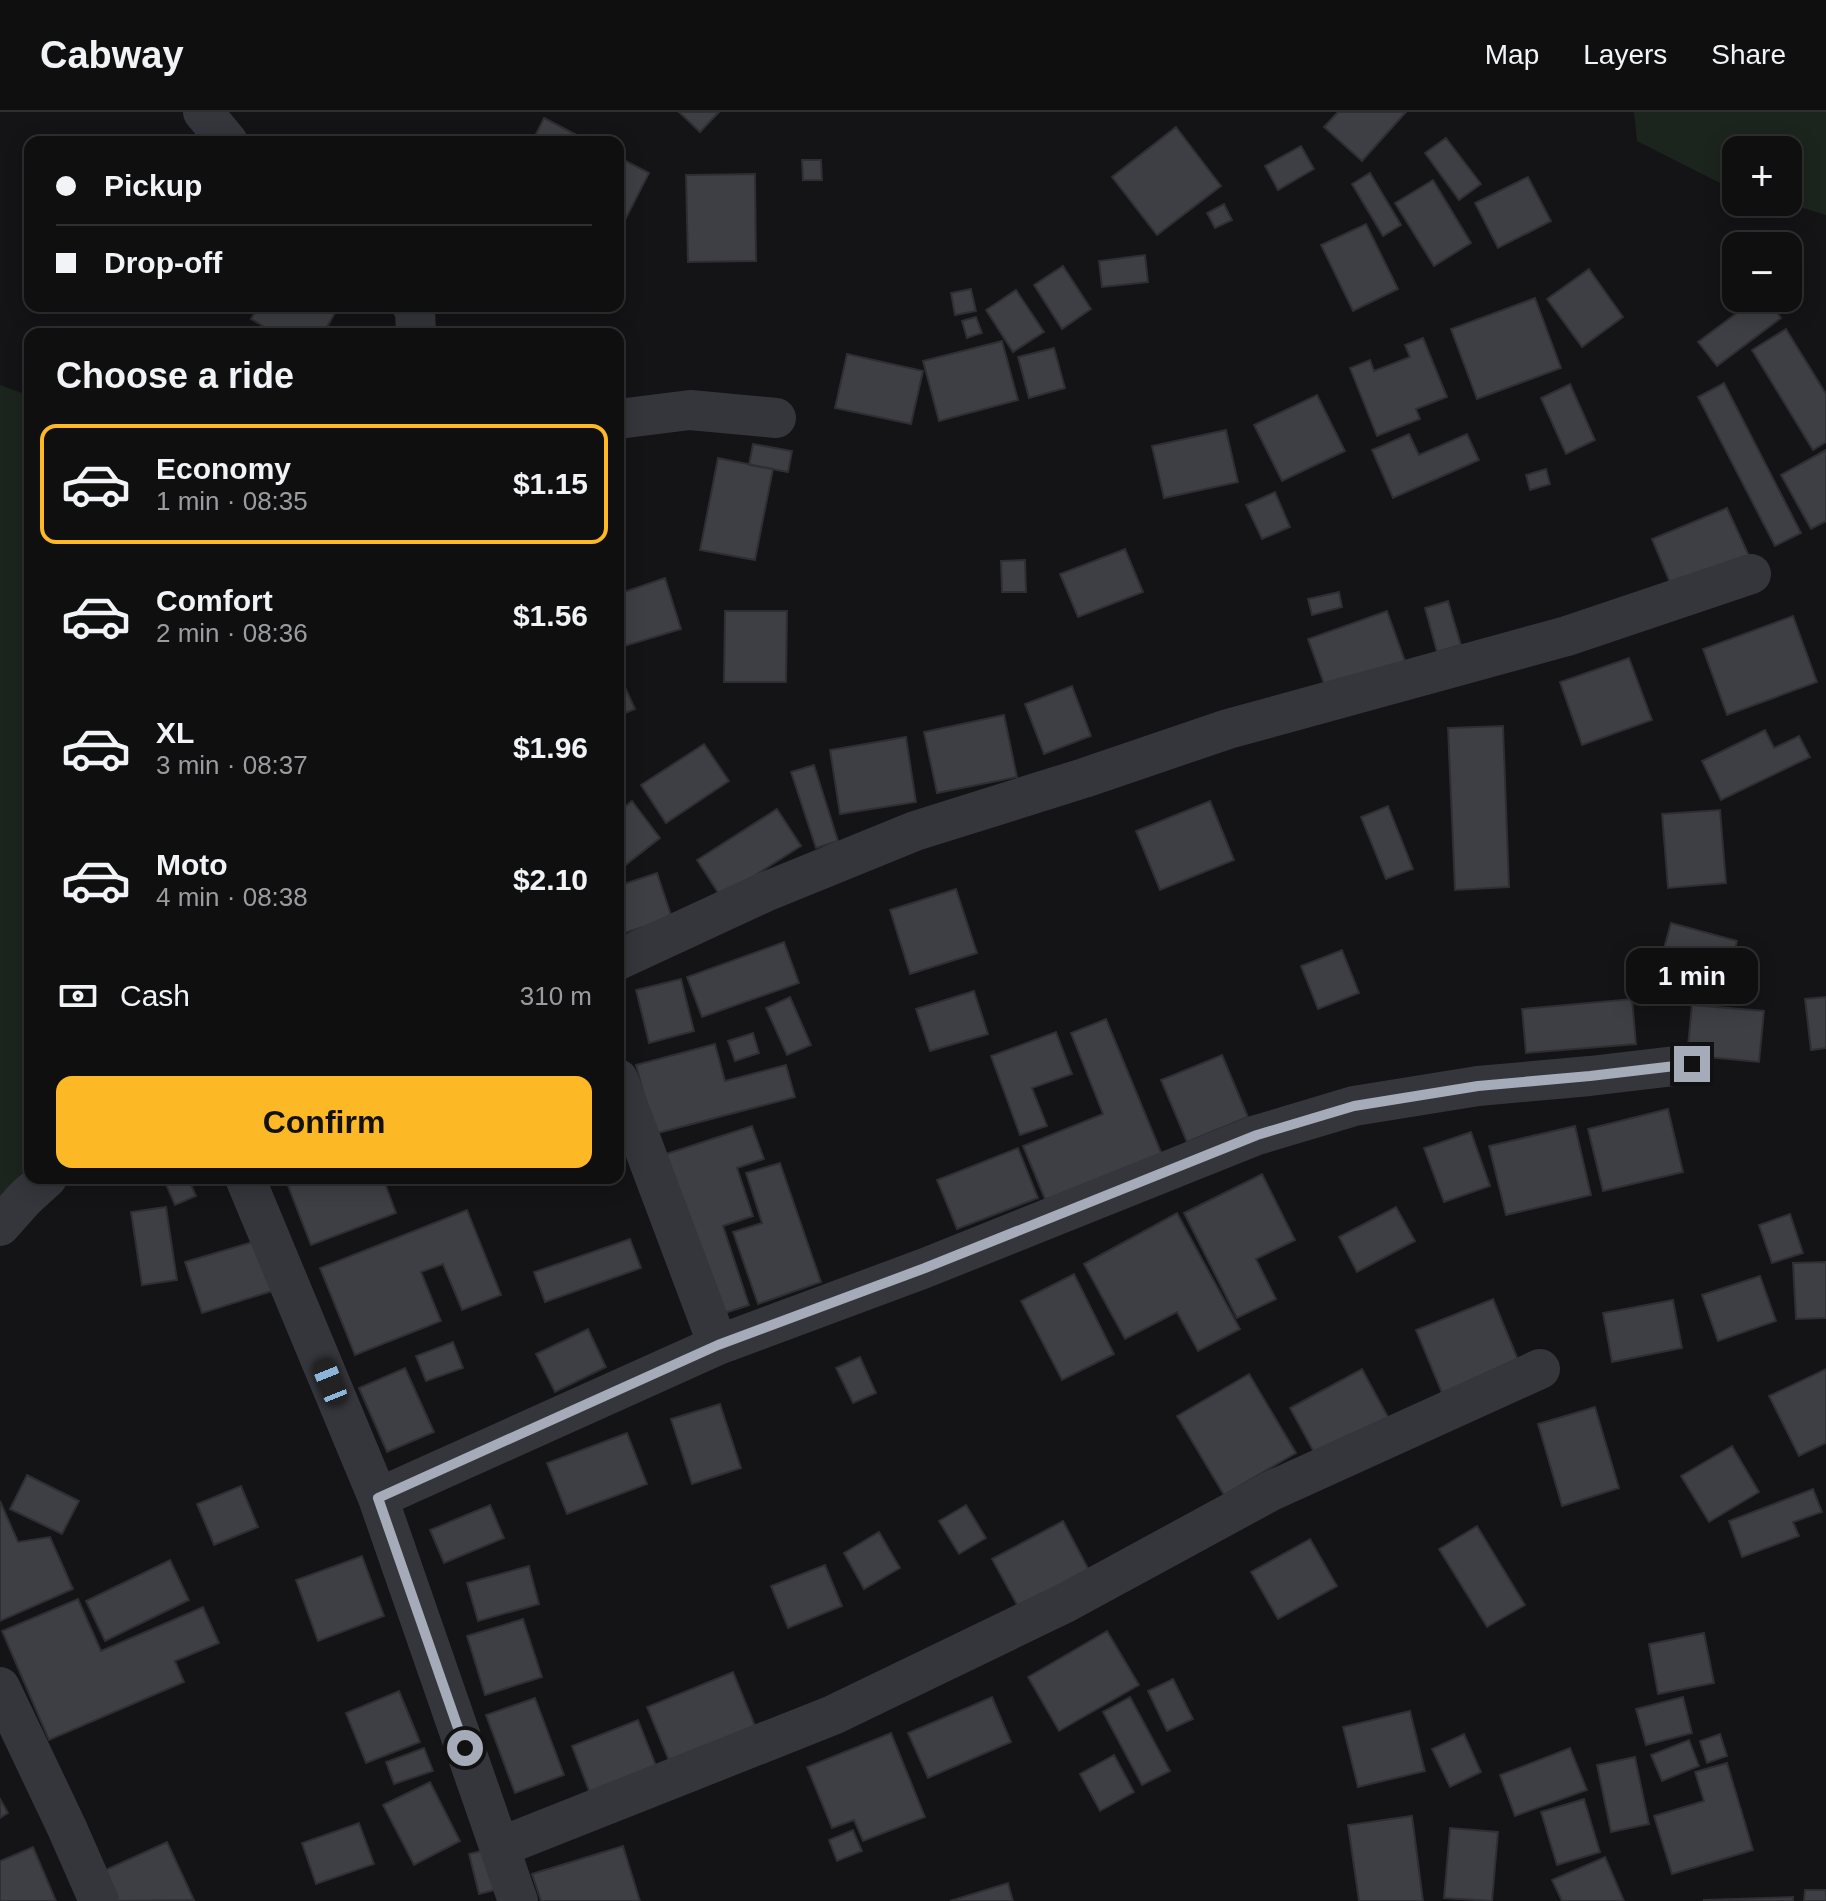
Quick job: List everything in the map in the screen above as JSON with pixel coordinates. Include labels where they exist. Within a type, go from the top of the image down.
[{"type":"street","points":[[203,112],[223,136]]},
{"type":"street","points":[[624,418],[690,410],[776,418]]},
{"type":"street","points":[[624,957],[765,892],[915,831],[1228,729],[1567,636],[1751,574]]},
{"type":"street","points":[[378,1498],[718,1345],[925,1268],[1257,1135],[1354,1106],[1478,1086],[1692,1064]]},
{"type":"street","points":[[624,1095],[718,1345]]},
{"type":"street","points":[[0,1226],[40,1184]]},
{"type":"street","points":[[247,1184],[378,1498],[518,1901]]},
{"type":"street","points":[[500,1847],[833,1715],[1065,1603],[1271,1491],[1540,1369]]},
{"type":"street","points":[[0,1687],[99,1901]]},
{"type":"shaded area","points":[[1634,112],[1826,112],[1826,215],[1802,208],[1802,136],[1722,136],[1722,183],[1637,141]]},
{"type":"shaded area","points":[[0,385],[24,394],[24,1171],[0,1198]]},
{"type":"building","points":[[679,112],[719,112],[700,132]]},
{"type":"building","points":[[1338,112],[1406,112],[1362,161],[1324,127]]},
{"type":"building","points":[[544,118],[578,136],[535,136]]},
{"type":"building","points":[[1176,127],[1221,186],[1157,235],[1112,177]]},
{"type":"building","points":[[1446,138],[1481,184],[1459,200],[1425,153]]},
{"type":"building","points":[[1301,146],[1314,169],[1278,190],[1265,166]]},
{"type":"building","points":[[624,160],[649,173],[624,222]]},
{"type":"building","points":[[802,160],[821,160],[822,180],[803,180]]},
{"type":"building","points":[[1370,173],[1401,225],[1383,236],[1352,184]]},
{"type":"building","points":[[755,174],[756,261],[688,262],[686,175]]},
{"type":"building","points":[[1528,177],[1551,221],[1498,248],[1475,203]]},
{"type":"building","points":[[1433,180],[1471,243],[1434,266],[1395,203]]},
{"type":"building","points":[[1224,204],[1232,220],[1215,228],[1207,213]]},
{"type":"building","points":[[1366,224],[1398,289],[1353,311],[1321,245]]},
{"type":"building","points":[[1145,255],[1148,282],[1102,287],[1099,261]]},
{"type":"building","points":[[1063,266],[1091,309],[1062,329],[1034,285]]},
{"type":"building","points":[[1589,269],[1623,317],[1582,347],[1547,299]]},
{"type":"building","points":[[971,289],[976,311],[955,315],[951,293]]},
{"type":"building","points":[[1016,290],[1044,332],[1013,352],[986,310]]},
{"type":"building","points":[[1535,298],[1561,368],[1477,399],[1451,329]]},
{"type":"building","points":[[255,312],[336,312],[326,328],[267,328],[251,319]]},
{"type":"building","points":[[1738,312],[1776,312],[1781,318],[1717,366],[1698,342]]},
{"type":"building","points":[[976,317],[982,333],[967,338],[962,321]]},
{"type":"building","points":[[1786,329],[1826,394],[1826,442],[1813,450],[1752,350]]},
{"type":"building","points":[[1423,338],[1447,397],[1416,409],[1420,419],[1377,436],[1350,368],[1370,360],[1374,371],[1410,357],[1405,345]]},
{"type":"building","points":[[1002,341],[1018,400],[939,421],[923,361]]},
{"type":"building","points":[[1054,348],[1065,388],[1029,398],[1018,357]]},
{"type":"building","points":[[847,354],[923,371],[911,424],[835,408]]},
{"type":"building","points":[[1724,383],[1801,533],[1775,546],[1698,397]]},
{"type":"building","points":[[1570,384],[1595,440],[1566,454],[1541,398]]},
{"type":"building","points":[[1317,395],[1345,451],[1282,481],[1254,425]]},
{"type":"building","points":[[1226,430],[1238,482],[1164,498],[1152,446]]},
{"type":"building","points":[[1409,434],[1419,455],[1467,434],[1479,460],[1393,498],[1372,450]]},
{"type":"building","points":[[753,444],[792,451],[788,472],[749,465]]},
{"type":"building","points":[[1826,450],[1826,521],[1811,529],[1781,475]]},
{"type":"building","points":[[718,458],[773,469],[755,560],[700,550]]},
{"type":"building","points":[[1546,469],[1550,484],[1530,490],[1526,475]]},
{"type":"building","points":[[1275,492],[1290,527],[1262,539],[1246,505]]},
{"type":"building","points":[[1727,508],[1750,558],[1673,590],[1652,539]]},
{"type":"building","points":[[1125,549],[1143,592],[1078,617],[1060,574]]},
{"type":"building","points":[[1025,560],[1026,592],[1002,592],[1001,561]]},
{"type":"building","points":[[665,578],[681,629],[624,646],[624,592]]},
{"type":"building","points":[[1339,592],[1342,607],[1312,615],[1308,599]]},
{"type":"building","points":[[1448,601],[1461,645],[1437,652],[1425,608]]},
{"type":"building","points":[[725,611],[787,611],[786,682],[724,682]]},
{"type":"building","points":[[1387,611],[1406,664],[1327,692],[1308,639]]},
{"type":"building","points":[[1793,616],[1817,682],[1727,715],[1703,649]]},
{"type":"building","points":[[1629,658],[1652,720],[1582,745],[1560,682]]},
{"type":"building","points":[[624,685],[635,709],[624,714]]},
{"type":"building","points":[[1072,686],[1091,736],[1044,754],[1025,704]]},
{"type":"building","points":[[1004,715],[1017,777],[937,793],[924,732]]},
{"type":"building","points":[[1503,726],[1509,887],[1455,890],[1448,728]]},
{"type":"building","points":[[1765,730],[1774,748],[1799,736],[1810,757],[1721,800],[1702,761]]},
{"type":"building","points":[[906,737],[916,802],[840,814],[830,750]]},
{"type":"building","points":[[704,744],[729,781],[666,823],[641,785]]},
{"type":"building","points":[[814,765],[838,841],[816,848],[791,772]]},
{"type":"building","points":[[632,801],[660,838],[624,866],[624,807]]},
{"type":"building","points":[[1210,801],[1234,860],[1160,890],[1136,831]]},
{"type":"building","points":[[1388,806],[1413,869],[1386,879],[1361,817]]},
{"type":"building","points":[[777,809],[801,846],[721,897],[697,860]]},
{"type":"building","points":[[1720,810],[1726,883],[1668,888],[1662,814]]},
{"type":"building","points":[[657,873],[672,918],[624,933],[624,884]]},
{"type":"building","points":[[956,889],[977,953],[910,974],[890,910]]},
{"type":"building","points":[[1671,923],[1737,941],[1726,983],[1659,966]]},
{"type":"building","points":[[784,942],[799,983],[702,1017],[687,977]]},
{"type":"building","points":[[1342,950],[1359,993],[1318,1009],[1301,966]]},
{"type":"building","points":[[681,979],[694,1031],[649,1043],[636,990]]},
{"type":"building","points":[[974,991],[988,1034],[930,1051],[916,1009]]},
{"type":"building","points":[[790,997],[811,1045],[787,1055],[766,1008]]},
{"type":"building","points":[[1826,997],[1826,1048],[1811,1050],[1805,999]]},
{"type":"building","points":[[1632,999],[1636,1044],[1526,1053],[1522,1009]]},
{"type":"building","points":[[1692,1005],[1764,1011],[1759,1062],[1687,1055]]},
{"type":"building","points":[[1106,1019],[1163,1157],[1047,1204],[1023,1146],[1103,1114],[1071,1033]]},
{"type":"building","points":[[1056,1032],[1072,1074],[1032,1088],[1047,1126],[1020,1135],[991,1056]]},
{"type":"building","points":[[753,1033],[759,1053],[735,1061],[728,1041]]},
{"type":"building","points":[[715,1044],[725,1081],[786,1065],[795,1097],[654,1134],[636,1065]]},
{"type":"building","points":[[1222,1055],[1248,1117],[1187,1142],[1161,1080]]},
{"type":"building","points":[[1668,1109],[1683,1172],[1603,1191],[1588,1129]]},
{"type":"building","points":[[752,1126],[764,1159],[737,1168],[753,1216],[723,1226],[749,1305],[713,1317],[660,1156]]},
{"type":"building","points":[[1575,1126],[1591,1195],[1506,1215],[1489,1146]]},
{"type":"building","points":[[1471,1132],[1490,1186],[1444,1202],[1424,1148]]},
{"type":"building","points":[[1018,1148],[1038,1198],[957,1229],[937,1180]]},
{"type":"building","points":[[780,1163],[821,1282],[758,1304],[733,1232],[762,1223],[746,1173]]},
{"type":"building","points":[[1262,1174],[1295,1240],[1256,1259],[1276,1299],[1237,1318],[1184,1213]]},
{"type":"building","points":[[166,1184],[191,1184],[196,1196],[175,1205]]},
{"type":"building","points":[[287,1184],[385,1184],[396,1213],[311,1245]]},
{"type":"building","points":[[166,1207],[177,1280],[142,1285],[131,1212]]},
{"type":"building","points":[[1396,1207],[1415,1241],[1357,1272],[1339,1237]]},
{"type":"building","points":[[467,1210],[501,1295],[462,1310],[443,1264],[421,1272],[441,1321],[355,1355],[320,1268]]},
{"type":"building","points":[[1177,1213],[1240,1329],[1198,1351],[1177,1312],[1125,1339],[1084,1264]]},
{"type":"building","points":[[1790,1214],[1803,1253],[1772,1263],[1759,1225]]},
{"type":"building","points":[[630,1239],[641,1268],[545,1302],[534,1272]]},
{"type":"building","points":[[256,1241],[272,1291],[202,1313],[185,1262]]},
{"type":"building","points":[[1826,1262],[1826,1318],[1796,1319],[1793,1263]]},
{"type":"building","points":[[1074,1274],[1114,1354],[1062,1380],[1021,1301]]},
{"type":"building","points":[[1760,1276],[1776,1321],[1718,1341],[1702,1295]]},
{"type":"building","points":[[1493,1299],[1519,1362],[1442,1393],[1416,1330]]},
{"type":"building","points":[[1673,1300],[1682,1348],[1612,1362],[1603,1313]]},
{"type":"building","points":[[588,1329],[606,1367],[555,1392],[536,1354]]},
{"type":"building","points":[[453,1342],[463,1368],[426,1381],[416,1356]]},
{"type":"building","points":[[860,1357],[876,1393],[853,1403],[836,1368]]},
{"type":"building","points":[[405,1368],[434,1432],[387,1452],[359,1388]]},
{"type":"building","points":[[1362,1369],[1388,1417],[1316,1456],[1290,1408]]},
{"type":"building","points":[[1826,1369],[1826,1443],[1799,1456],[1769,1396]]},
{"type":"building","points":[[1249,1374],[1296,1453],[1224,1495],[1177,1416]]},
{"type":"building","points":[[720,1404],[741,1468],[692,1484],[671,1419]]},
{"type":"building","points":[[1595,1407],[1619,1488],[1562,1506],[1538,1424]]},
{"type":"building","points":[[627,1433],[647,1484],[567,1514],[547,1463]]},
{"type":"building","points":[[1732,1446],[1759,1492],[1709,1522],[1681,1476]]},
{"type":"building","points":[[27,1475],[79,1501],[62,1534],[10,1509]]},
{"type":"building","points":[[241,1486],[258,1527],[214,1545],[197,1504]]},
{"type":"building","points":[[1813,1489],[1822,1512],[1793,1522],[1799,1536],[1742,1557],[1729,1521]]},
{"type":"building","points":[[0,1501],[18,1542],[50,1537],[73,1589],[0,1621]]},
{"type":"building","points":[[490,1505],[504,1538],[444,1563],[430,1530]]},
{"type":"building","points":[[966,1505],[986,1538],[959,1554],[939,1521]]},
{"type":"building","points":[[1063,1521],[1091,1574],[1021,1612],[992,1559]]},
{"type":"building","points":[[1477,1526],[1525,1605],[1487,1627],[1439,1549]]},
{"type":"building","points":[[879,1532],[900,1568],[864,1589],[844,1553]]},
{"type":"building","points":[[1310,1539],[1337,1586],[1278,1619],[1251,1572]]},
{"type":"building","points":[[362,1556],[384,1616],[318,1641],[296,1580]]},
{"type":"building","points":[[170,1560],[189,1600],[105,1641],[86,1601]]},
{"type":"building","points":[[825,1565],[842,1606],[788,1628],[771,1586]]},
{"type":"building","points":[[529,1566],[539,1604],[478,1621],[467,1583]]},
{"type":"building","points":[[78,1599],[101,1651],[203,1607],[219,1643],[175,1661],[184,1682],[49,1740],[2,1631]]},
{"type":"building","points":[[523,1619],[542,1677],[485,1695],[467,1636]]},
{"type":"building","points":[[1107,1631],[1139,1685],[1059,1731],[1028,1677]]},
{"type":"building","points":[[1704,1633],[1714,1683],[1658,1694],[1649,1644]]},
{"type":"building","points":[[733,1672],[758,1733],[672,1768],[647,1707]]},
{"type":"building","points":[[1173,1679],[1193,1719],[1167,1731],[1148,1691]]},
{"type":"building","points":[[399,1691],[420,1742],[366,1763],[346,1713]]},
{"type":"building","points":[[992,1697],[1011,1742],[928,1778],[908,1733]]},
{"type":"building","points":[[1130,1697],[1170,1771],[1142,1785],[1103,1712]]},
{"type":"building","points":[[1683,1697],[1692,1733],[1646,1745],[1636,1709]]},
{"type":"building","points":[[535,1698],[564,1775],[515,1793],[486,1715]]},
{"type":"building","points":[[1410,1711],[1425,1771],[1358,1787],[1343,1727]]},
{"type":"building","points":[[638,1720],[658,1771],[591,1796],[572,1746]]},
{"type":"building","points":[[891,1733],[925,1817],[863,1841],[854,1820],[832,1828],[807,1767]]},
{"type":"building","points":[[1464,1734],[1481,1772],[1450,1787],[1432,1749]]},
{"type":"building","points":[[1720,1734],[1727,1756],[1707,1763],[1700,1741]]},
{"type":"building","points":[[1689,1740],[1699,1766],[1662,1781],[1651,1755]]},
{"type":"building","points":[[424,1748],[433,1771],[394,1784],[386,1762]]},
{"type":"building","points":[[1570,1748],[1587,1790],[1515,1816],[1500,1775]]},
{"type":"building","points":[[1114,1755],[1134,1792],[1100,1811],[1080,1774]]},
{"type":"building","points":[[1635,1757],[1649,1824],[1611,1832],[1597,1765]]},
{"type":"building","points":[[1727,1763],[1753,1850],[1672,1874],[1654,1816],[1704,1801],[1695,1772]]},
{"type":"building","points":[[430,1782],[460,1841],[414,1865],[383,1805]]},
{"type":"building","points":[[0,1799],[8,1813],[0,1818]]},
{"type":"building","points":[[1584,1799],[1600,1852],[1557,1865],[1541,1812]]},
{"type":"building","points":[[1412,1816],[1423,1901],[1359,1901],[1348,1825]]},
{"type":"building","points":[[359,1823],[374,1864],[316,1884],[302,1843]]},
{"type":"building","points":[[1450,1828],[1498,1832],[1492,1901],[1444,1898]]},
{"type":"building","points":[[853,1830],[862,1851],[837,1861],[829,1840]]},
{"type":"building","points":[[167,1842],[194,1900],[117,1901],[103,1871]]},
{"type":"building","points":[[623,1846],[640,1901],[541,1901],[532,1874]]},
{"type":"building","points":[[33,1847],[56,1901],[0,1901],[0,1861]]},
{"type":"building","points":[[489,1849],[499,1889],[479,1894],[469,1854]]},
{"type":"building","points":[[1605,1857],[1624,1901],[1562,1901],[1552,1880]]},
{"type":"building","points":[[1008,1883],[1013,1901],[950,1901]]},
{"type":"building","points":[[1805,1890],[1826,1890],[1826,1901],[1804,1901]]},
{"type":"building","points":[[1793,1897],[1793,1901],[1704,1901],[1704,1900]]},
{"type":"route","points":[[465,1748],[378,1498],[718,1345],[925,1268],[1257,1135],[1354,1106],[1478,1086],[1692,1064]]}]
